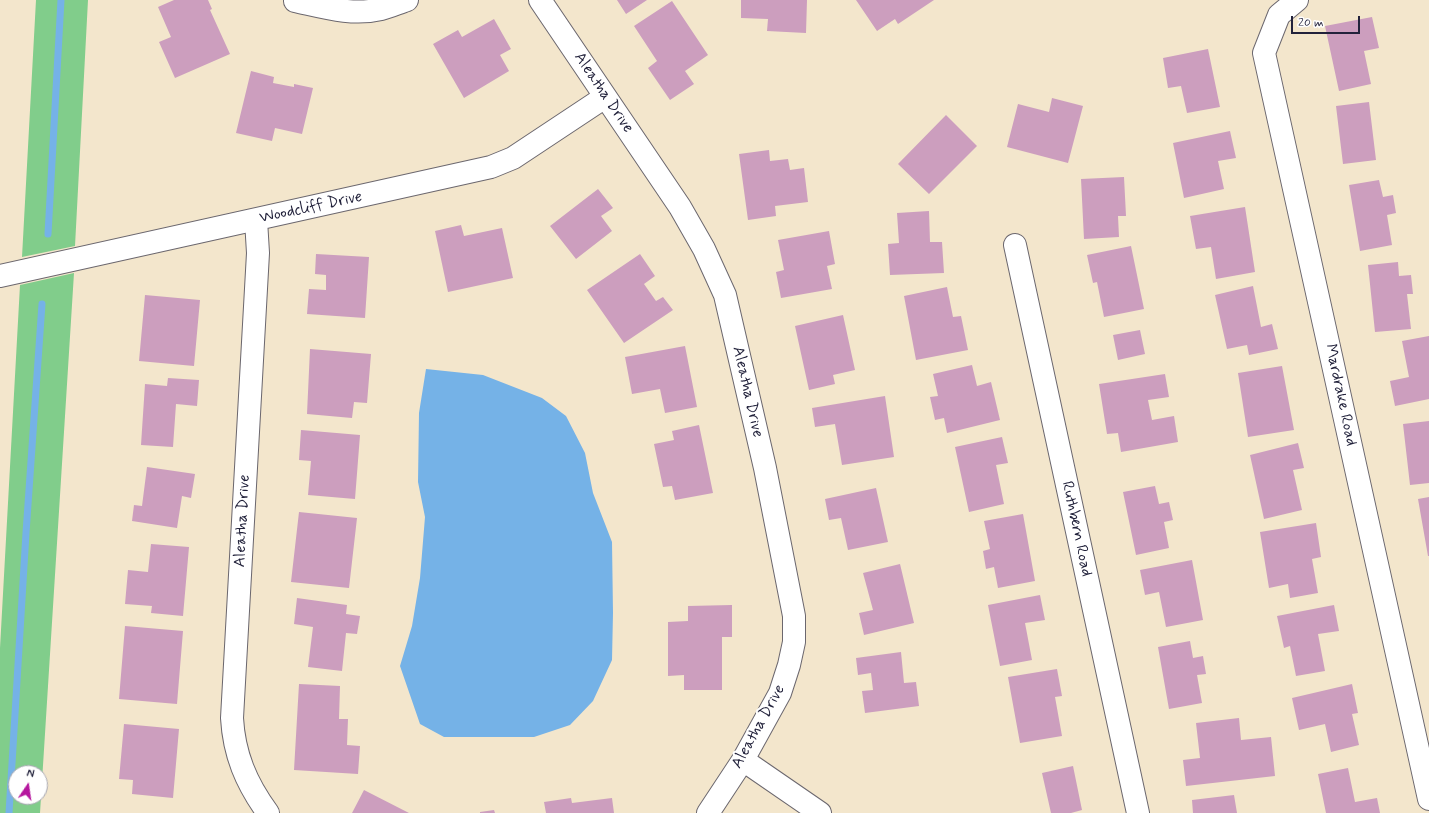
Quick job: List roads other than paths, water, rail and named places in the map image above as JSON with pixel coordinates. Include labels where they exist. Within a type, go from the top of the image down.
[{"type":"street","points":[[295,1],[335,10],[356,12],[381,9],[407,0]]},
{"type":"street","name":"Aleatha Drive","points":[[540,0],[680,207],[704,249],[725,294],[765,468],[794,616],[794,642],[789,666],[780,693],[713,811]]},
{"type":"street","name":"Mardrake Road","points":[[1297,0],[1278,15],[1264,53],[1429,800]]},
{"type":"street","name":"Woodcliff Drive","points":[[0,276],[491,167],[513,158],[605,97]]},
{"type":"street","name":"Aleatha Drive","points":[[256,220],[258,253],[232,718],[238,760],[248,781],[268,813]]},
{"type":"street","name":"Ruthbern Road","points":[[1014,245],[1138,813]]},
{"type":"street","points":[[743,760],[820,813]]},
{"type":"water","points":[[426,369],[483,375],[542,398],[566,416],[585,453],[593,493],[612,542],[612,660],[593,701],[570,725],[534,737],[444,737],[420,724],[400,666],[412,626],[420,578],[425,517],[418,482],[419,413]]},
{"type":"waterway","points":[[48,234],[61,0]]},
{"type":"waterway","points":[[9,813],[42,304]]}]
